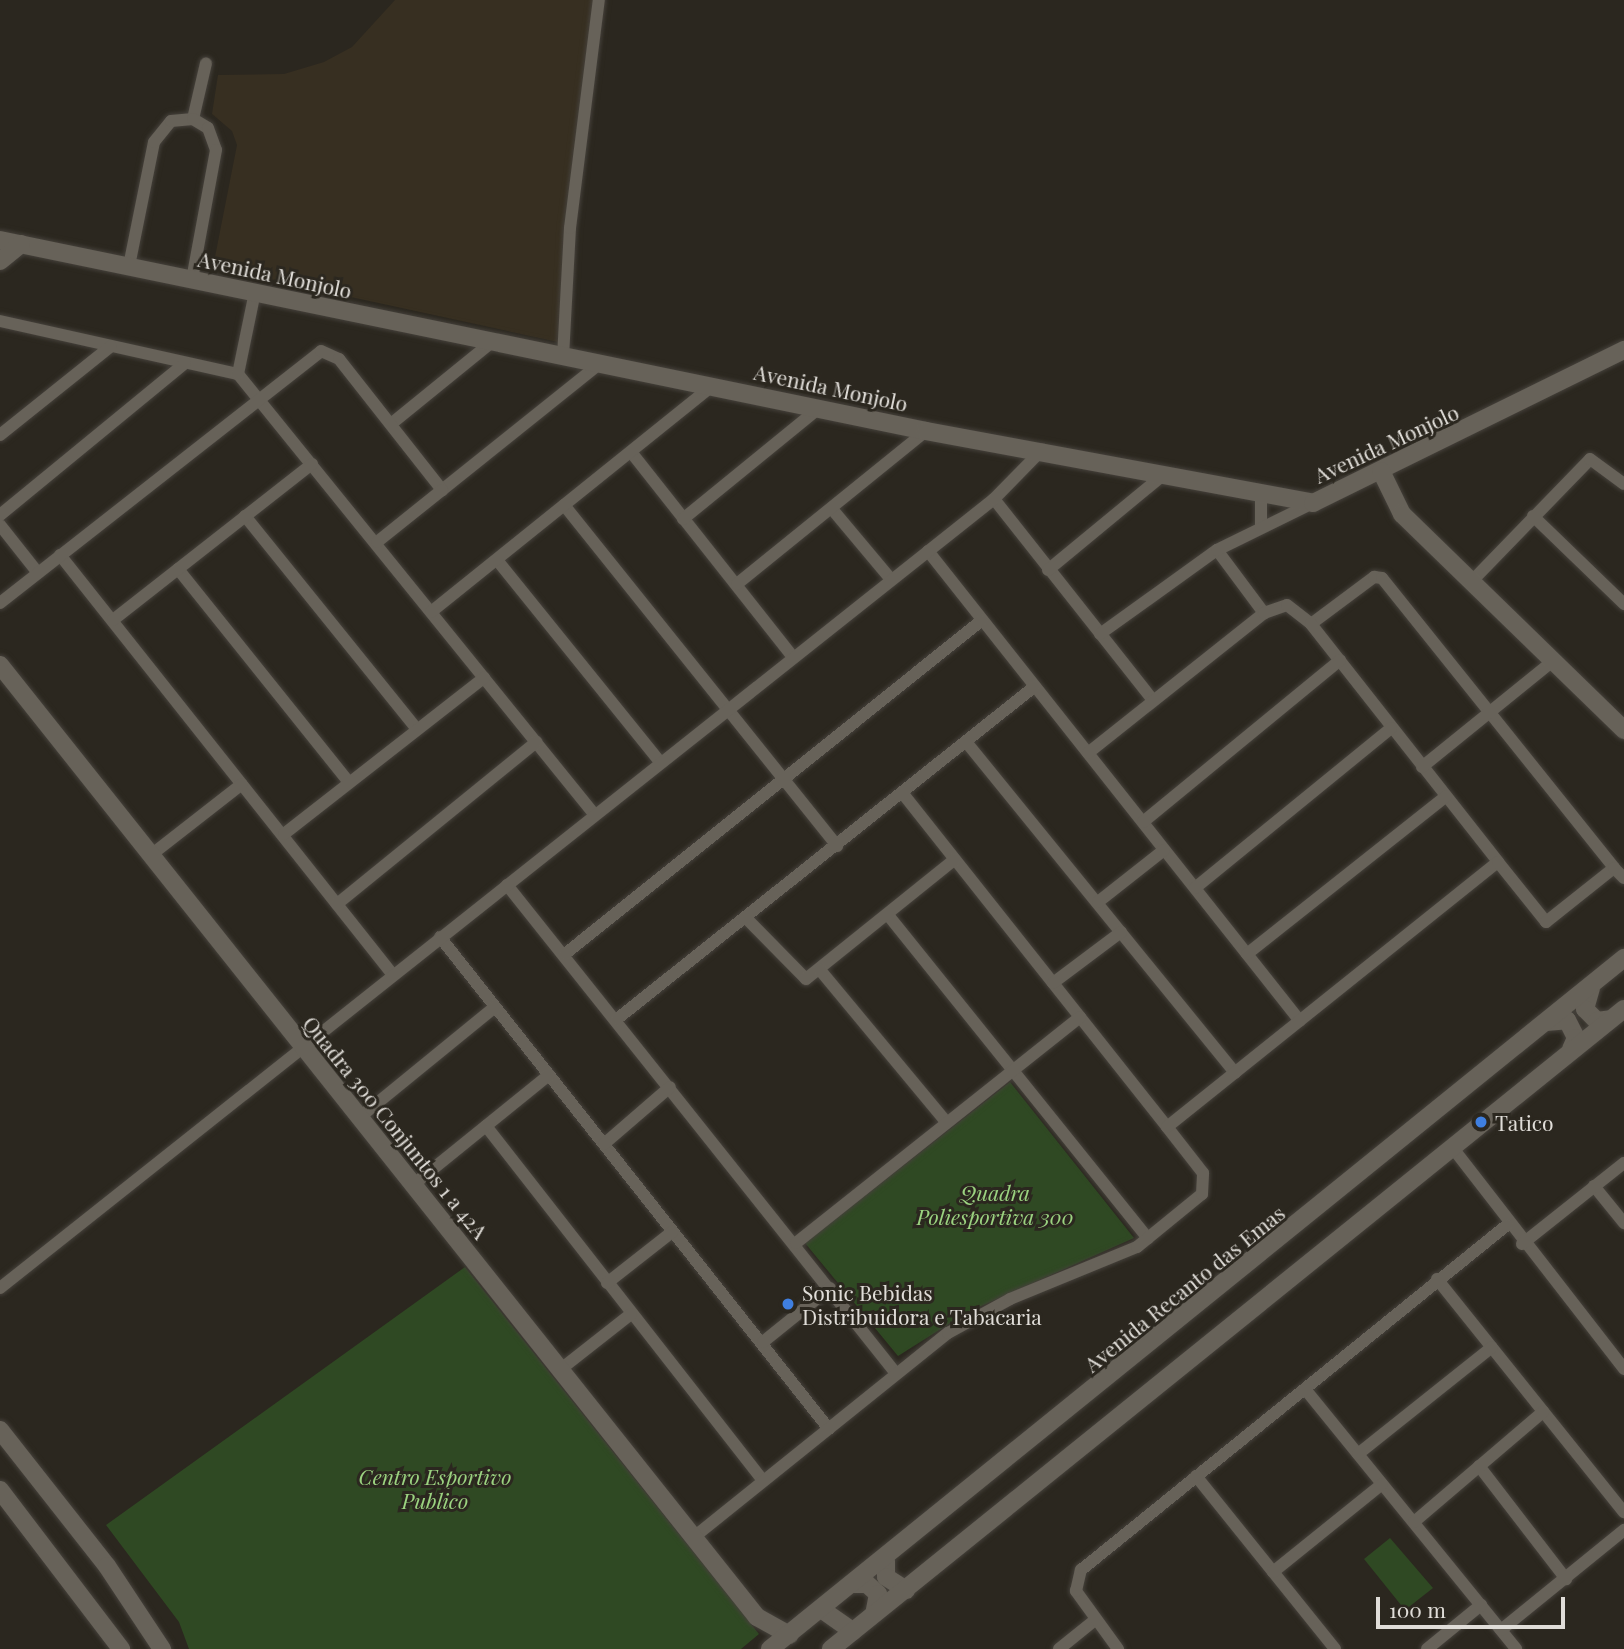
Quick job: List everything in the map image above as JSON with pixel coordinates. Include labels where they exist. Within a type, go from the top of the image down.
[{"type":"street","points":[[563,357],[570,229],[599,0]]},
{"type":"street","points":[[193,119],[206,63]]},
{"type":"street","points":[[129,266],[154,142],[171,121],[193,119],[208,128],[216,150],[192,280]]},
{"type":"street","name":"Avenida Monjolo","points":[[0,240],[926,431],[1042,449],[1161,477],[1313,503],[1623,353]]},
{"type":"street","points":[[0,261],[21,244]]},
{"type":"street","points":[[238,374],[256,292]]},
{"type":"street","points":[[0,321],[238,374],[377,542],[594,814]]},
{"type":"street","points":[[391,424],[492,342]]},
{"type":"street","points":[[0,435],[111,346]]},
{"type":"street","points":[[0,603],[312,355],[328,351],[391,424],[442,490]]},
{"type":"street","points":[[0,515],[185,363]]},
{"type":"street","points":[[377,542],[599,364]]},
{"type":"street","points":[[431,612],[712,386]]},
{"type":"street","points":[[683,519],[820,408]]},
{"type":"street","points":[[737,584],[926,431]]},
{"type":"street","points":[[0,1288],[890,578],[994,499],[1042,449]]},
{"type":"street","points":[[631,452],[793,657]]},
{"type":"street","points":[[1471,582],[1592,457],[1623,480]]},
{"type":"street","points":[[113,621],[312,464]]},
{"type":"street","points":[[1381,471],[1402,514],[1624,730]]},
{"type":"street","points":[[1048,570],[1161,477]]},
{"type":"street","points":[[1261,496],[1261,525]]},
{"type":"street","points":[[994,499],[1153,700]]},
{"type":"street","points":[[1100,634],[1217,550],[1261,525],[1313,503]]},
{"type":"street","points":[[564,505],[837,846]]},
{"type":"street","points":[[832,509],[890,578]]},
{"type":"street","points":[[246,516],[416,728]]},
{"type":"street","points":[[1533,516],[1624,604]]},
{"type":"street","points":[[0,525],[38,573]]},
{"type":"street","points":[[1217,550],[1264,612]]},
{"type":"street","points":[[928,551],[1300,1021]]},
{"type":"street","points":[[60,555],[284,834],[393,975]]},
{"type":"street","points":[[497,559],[660,761]]},
{"type":"street","points":[[178,569],[348,781]]},
{"type":"street","points":[[1311,624],[1380,577],[1488,716],[1624,878]]},
{"type":"street","points":[[1088,753],[1264,612],[1287,605],[1311,624],[1391,729],[1546,922],[1614,868]]},
{"type":"street","points":[[565,954],[981,621]]},
{"type":"street","points":[[1143,822],[1340,660]]},
{"type":"street","points":[[1422,767],[1553,661]]},
{"type":"street","name":"Quadra 300 Conjuntos 1 a 42A","points":[[0,666],[757,1617],[770,1649]]},
{"type":"street","points":[[284,834],[348,781],[484,678]]},
{"type":"street","points":[[617,1019],[904,795],[1034,687]]},
{"type":"street","points":[[1195,888],[1391,729]]},
{"type":"street","points":[[337,904],[536,742]]},
{"type":"street","points":[[967,743],[1235,1073]]},
{"type":"street","points":[[151,855],[242,784]]},
{"type":"street","points":[[694,1538],[829,1429],[894,1371],[972,1317],[1148,1238],[1205,1189],[1203,1173],[904,795]]},
{"type":"street","points":[[1247,954],[1446,796]]},
{"type":"street","points":[[1098,902],[1164,850]]},
{"type":"street","points":[[747,919],[801,978],[820,970],[954,859]]},
{"type":"street","points":[[1167,1128],[1498,862]]},
{"type":"street","points":[[507,885],[796,1243],[894,1371]]},
{"type":"street","points":[[888,915],[1010,1070],[1148,1238]]},
{"type":"street","points":[[1053,982],[1121,932]]},
{"type":"street","points":[[440,937],[672,1232],[763,1342],[829,1429]]},
{"type":"street","name":"Avenida Recanto das Emas","points":[[770,1649],[886,1561],[1624,958]]},
{"type":"street","points":[[820,970],[946,1122]]},
{"type":"street","points":[[1593,985],[1585,1009],[1597,1021],[1618,1014]]},
{"type":"street","points":[[360,1117],[495,1007]]},
{"type":"street","points":[[831,1649],[1571,1049],[1618,1014]]},
{"type":"street","points":[[796,1243],[1010,1070],[1080,1017]]},
{"type":"street","points":[[1546,1022],[1567,1020],[1576,1038],[1571,1049]]},
{"type":"street","points":[[413,1185],[549,1075]]},
{"type":"street","points":[[604,1144],[670,1087]]},
{"type":"street","points":[[486,1126],[764,1481]]},
{"type":"street","points":[[1452,1147],[1507,1225],[1624,1369]]},
{"type":"street","points":[[1522,1244],[1624,1163]]},
{"type":"street","points":[[1594,1186],[1624,1223]]},
{"type":"street","points":[[1118,1649],[1076,1591],[1081,1570],[1507,1225]]},
{"type":"street","points":[[607,1283],[672,1232]]},
{"type":"street","points":[[1437,1279],[1624,1512]]},
{"type":"street","points":[[763,1342],[830,1288]]},
{"type":"street","points":[[561,1369],[631,1314]]},
{"type":"street","points":[[1358,1454],[1492,1347]]},
{"type":"street","points":[[1305,1388],[1516,1649]]},
{"type":"street","points":[[1414,1522],[1543,1412]]},
{"type":"street","points":[[0,1430],[107,1566],[162,1649]]},
{"type":"street","points":[[1479,1466],[1566,1579]]},
{"type":"street","points":[[1196,1476],[1335,1649]]},
{"type":"street","points":[[1273,1572],[1382,1484]]},
{"type":"street","points":[[0,1490],[121,1649]]},
{"type":"street","points":[[1501,1630],[1624,1531]]},
{"type":"street","points":[[886,1561],[886,1577],[906,1590]]},
{"type":"street","points":[[853,1584],[867,1584],[878,1594],[874,1614]]},
{"type":"street","points":[[1427,1649],[1481,1605]]},
{"type":"street","points":[[821,1609],[853,1631]]},
{"type":"street","name":"Quadra 300 Conjuntos 1 a 42A","points":[[757,1617],[789,1634]]},
{"type":"street","points":[[1059,1649],[1095,1620]]},
{"type":"shaded area","points":[[395,0],[595,0],[558,342],[213,267],[237,145],[232,131],[212,114],[218,75],[284,74],[324,62],[352,47]]},
{"type":"green space","name":"Quadra Poliesportiva 300","points":[[1010,1082],[1134,1238],[968,1312],[898,1356],[805,1243]]},
{"type":"green space","name":"Centro Esportivo Publico","points":[[465,1267],[759,1634],[741,1649],[189,1649],[179,1622],[106,1525]]},
{"type":"green space","points":[[1390,1538],[1433,1588],[1405,1610],[1364,1559]]},
{"type":"place","name":"Tatico","points":[[1481,1122]]},
{"type":"place","name":"Sonic Bebidas Distribuidora e Tabacaria","points":[[788,1304]]}]
